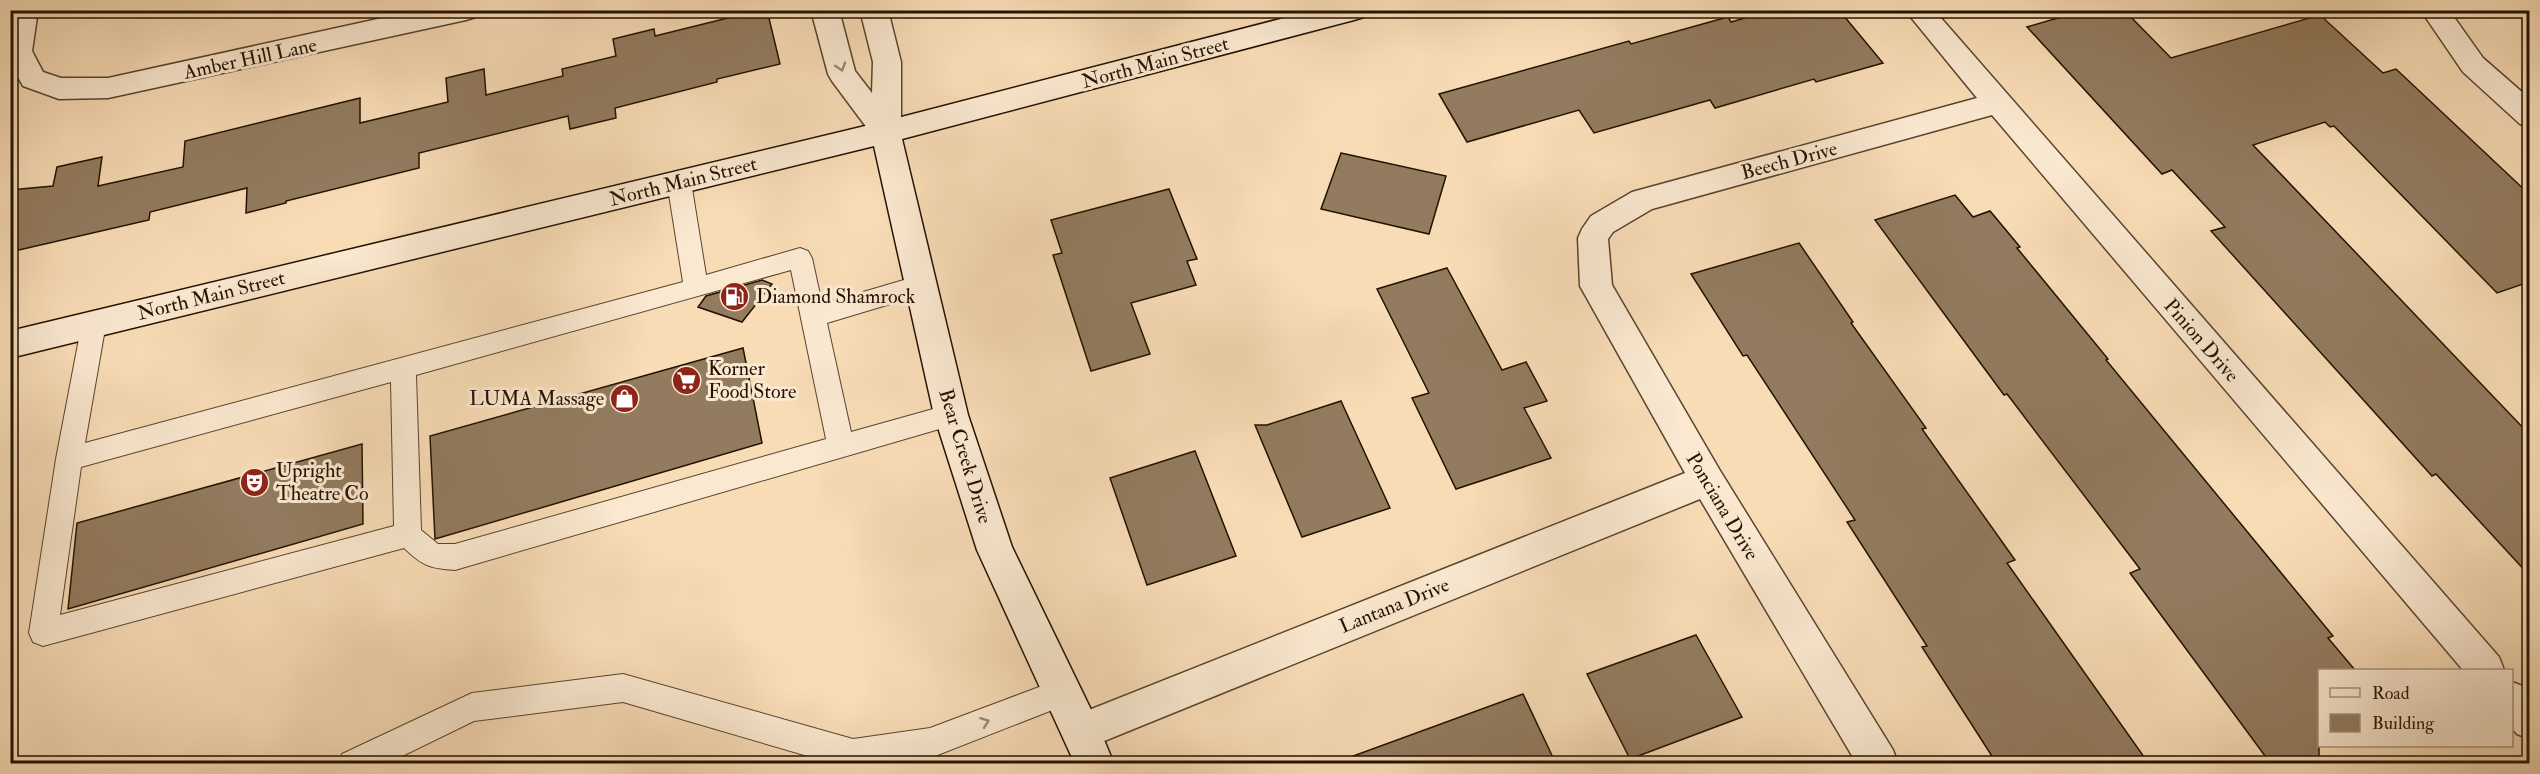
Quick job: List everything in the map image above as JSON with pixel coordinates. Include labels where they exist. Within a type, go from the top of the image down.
[{"type":"street","name":"Amber Hill Lane","points":[[24,10],[18,51],[33,79],[59,89],[108,88],[466,10]]},
{"type":"street","name":"Bear Creek Drive","points":[[825,10],[842,74],[886,132]]},
{"type":"street","name":"Bear Creek Drive","points":[[874,10],[887,62],[886,132],[951,416],[995,550],[1088,747]]},
{"type":"street","name":"North Main Street","points":[[10,345],[886,132],[1354,10]]},
{"type":"street","name":"Pinion Drive","points":[[1918,10],[2485,669]]},
{"type":"street","points":[[2438,15],[2473,65],[2529,116]]},
{"type":"street","name":"Beech Drive","points":[[1593,238],[1602,224],[1643,200],[1998,103]]},
{"type":"street","name":"Ponciana Drive","points":[[1593,238],[1596,286],[1707,480],[1879,764]]},
{"type":"street","name":"Lantana Drive","points":[[1088,747],[1707,480]]},
{"type":"street","points":[[2513,702],[2529,721]]},
{"type":"lane","points":[[679,182],[696,288]]},
{"type":"lane","points":[[69,459],[800,258],[840,447]]},
{"type":"lane","points":[[814,317],[921,285]]},
{"type":"lane","points":[[94,323],[69,459],[43,633],[408,535]]},
{"type":"lane","points":[[403,368],[408,535],[432,556],[455,557],[951,416]]},
{"type":"lane","points":[[353,764],[472,707],[624,688],[853,754],[930,743],[1063,692]]},
{"type":"building","points":[[767,10],[780,64],[615,108],[616,118],[570,129],[568,116],[419,153],[419,168],[246,213],[247,188],[150,212],[149,220],[10,252],[10,190],[53,186],[57,167],[102,157],[98,186],[183,167],[185,141],[360,98],[360,123],[448,102],[446,78],[484,69],[486,95],[563,76],[562,69],[616,56],[613,39],[654,29],[655,36]]},
{"type":"building","points":[[1772,10],[1839,10],[1883,63],[1816,82],[1814,79],[1715,108],[1710,100],[1594,133],[1579,110],[1467,142],[1439,94],[1629,41],[1631,44],[1728,17],[1731,22]]},
{"type":"building","points":[[2085,10],[2124,10],[2171,58],[2320,15],[2383,73],[2396,69],[2529,194],[2529,282],[2497,293],[2334,126],[2330,127],[2325,122],[2253,145],[2529,434],[2529,575],[2436,474],[2432,476],[2211,231],[2225,227],[2172,170],[2162,174],[2027,27]]},
{"type":"building","points":[[1341,153],[1446,176],[1429,234],[1321,209]]},
{"type":"building","points":[[1169,189],[1197,259],[1187,261],[1196,285],[1131,303],[1150,354],[1091,371],[1053,255],[1062,253],[1051,220]]},
{"type":"building","points":[[1955,195],[1973,217],[1990,211],[2020,247],[2017,248],[2108,359],[2106,360],[2333,636],[2328,638],[2354,669],[2318,669],[2319,764],[2271,764],[2130,573],[2140,569],[2007,394],[2004,395],[1875,220]]},
{"type":"building","points":[[1799,243],[1853,322],[1851,323],[1926,428],[1922,429],[2015,560],[2007,563],[2149,764],[1997,764],[1922,647],[1927,646],[1847,522],[1855,520],[1747,355],[1743,356],[1691,274]]},
{"type":"building","points":[[1447,268],[1502,370],[1526,362],[1547,401],[1524,408],[1551,458],[1456,489],[1412,398],[1429,393],[1377,289]]},
{"type":"building","name":"Diamond Shamrock","points":[[762,280],[772,284],[742,322],[698,307],[706,296]]},
{"type":"building","points":[[743,348],[762,443],[435,539],[430,436]]},
{"type":"building","points":[[1341,401],[1390,508],[1302,537],[1255,425],[1267,425]]},
{"type":"building","points":[[362,444],[363,524],[68,609],[77,523]]},
{"type":"building","points":[[1195,451],[1236,556],[1147,585],[1110,478]]},
{"type":"building","points":[[1696,635],[1742,717],[1630,759],[1587,674]]},
{"type":"building","points":[[1523,694],[1556,764],[1346,764],[1345,759]]},
{"type":"place","name":"Diamond Shamrock","points":[[735,296]]},
{"type":"place","name":"Korner Food Store","points":[[687,380]]},
{"type":"place","name":"LUMA Massage","points":[[625,398]]},
{"type":"place","name":"Upright Theatre Co","points":[[255,482]]}]
